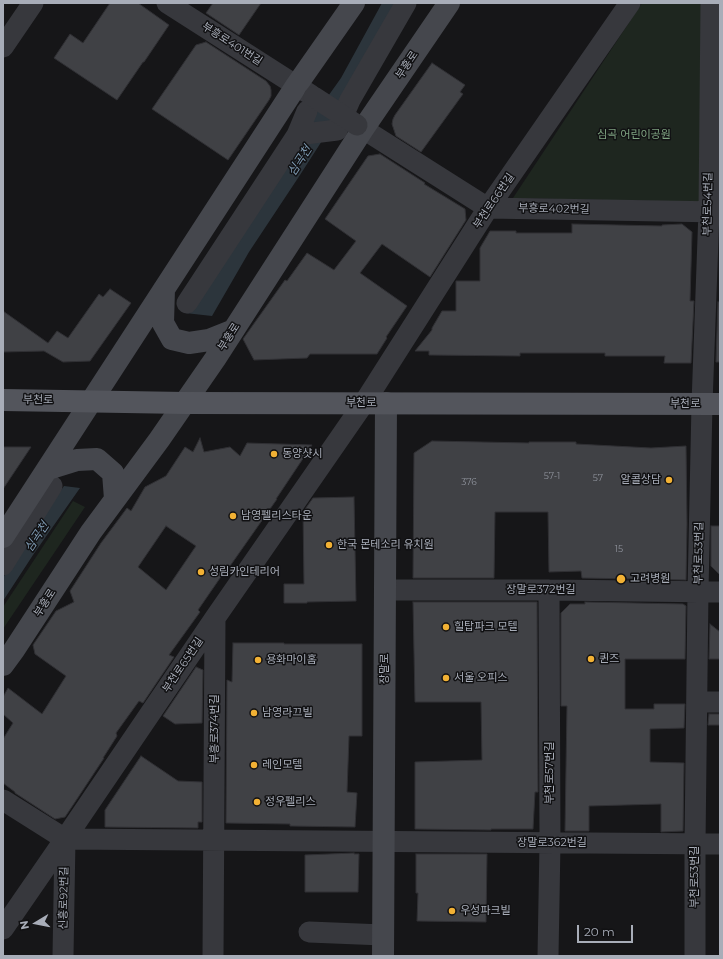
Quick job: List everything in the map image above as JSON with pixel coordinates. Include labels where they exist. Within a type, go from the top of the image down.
[{"type":"main road","name":"부천로","points":[[3,400],[185,403],[711,404]]},
{"type":"street","points":[[3,48],[33,3]]},
{"type":"street","name":"부흥로401번길","points":[[167,3],[363,128]]},
{"type":"street","points":[[3,565],[91,401],[296,86],[354,3]]},
{"type":"street","points":[[297,136],[337,130],[355,92],[406,3]]},
{"type":"street","name":"부흥로","points":[[3,665],[91,532],[185,403],[215,359],[363,128],[449,3]]},
{"type":"street","name":"부천로66번길","points":[[364,403],[488,208],[630,3]]},
{"type":"street","name":"부천로54번길","points":[[711,3],[714,211],[711,404]]},
{"type":"street","points":[[187,302],[297,136],[307,111]]},
{"type":"street","points":[[363,128],[488,208]]},
{"type":"street","name":"부흥로402번길","points":[[488,208],[714,211]]},
{"type":"street","points":[[164,289],[163,324],[172,339],[189,343],[209,340],[234,330]]},
{"type":"street","name":"부천로65번길","points":[[3,929],[364,403]]},
{"type":"street","name":"장말로","points":[[383,956],[386,403]]},
{"type":"street","name":"부천로53번길","points":[[695,956],[698,592],[711,404]]},
{"type":"street","points":[[3,537],[50,478],[77,460],[97,459],[113,473],[115,499]]},
{"type":"street","name":"장말로372번길","points":[[385,590],[720,592]]},
{"type":"street","name":"부천로57번길","points":[[548,956],[550,843],[549,590]]},
{"type":"street","name":"부흥로374번길","points":[[213,956],[215,618]]},
{"type":"street","points":[[697,702],[720,702]]},
{"type":"street","points":[[3,800],[65,839],[384,841]]},
{"type":"street","name":"신흥로92번길","points":[[63,956],[65,839]]},
{"type":"street","name":"장말로362번길","points":[[384,841],[720,844]]},
{"type":"street","points":[[310,932],[383,935]]},
{"type":"green space","name":"심곡 어린이공원","points":[[642,3],[703,3],[699,202],[513,198]]},
{"type":"green space","points":[[73,501],[85,507],[3,629],[3,607]]},
{"type":"water","name":"심곡천","points":[[382,3],[401,3],[347,102],[249,252],[212,316],[185,313],[296,141],[341,78]]},
{"type":"water","name":"심곡천","points":[[64,486],[80,488],[3,601],[3,578]]},
{"type":"building","points":[[110,3],[138,3],[169,25],[117,100],[54,58],[70,34],[83,43]]},
{"type":"building","points":[[213,3],[261,3],[239,35],[206,13]]},
{"type":"building","points":[[206,42],[266,81],[271,90],[269,100],[228,160],[152,109],[196,45]]},
{"type":"building","points":[[432,63],[465,85],[460,92],[463,94],[421,152],[396,136],[392,124],[395,115]]},
{"type":"building","points":[[380,154],[425,183],[424,184],[465,209],[466,220],[430,277],[382,244],[360,273],[407,306],[386,337],[387,338],[377,354],[310,354],[307,358],[254,360],[243,339],[285,280],[287,281],[307,253],[334,270],[356,241],[325,219],[368,156]]},
{"type":"building","points":[[572,224],[662,226],[682,224],[692,232],[690,301],[694,301],[691,363],[664,363],[665,356],[605,356],[605,353],[520,353],[520,356],[429,355],[429,351],[415,351],[432,330],[442,311],[456,311],[456,281],[480,281],[480,248],[490,231],[516,231],[516,233],[572,233]]},
{"type":"building","points":[[110,289],[131,303],[90,361],[63,362],[44,351],[3,352],[3,311],[48,343],[57,331],[68,338],[99,294],[103,297]]},
{"type":"building","points":[[718,302],[720,302],[720,362],[716,362]]},
{"type":"building","points":[[200,438],[204,452],[230,447],[240,456],[247,443],[312,445],[277,499],[198,610],[200,612],[169,655],[174,657],[143,703],[139,701],[116,733],[117,736],[104,758],[65,817],[55,819],[15,793],[3,783],[3,739],[13,723],[3,714],[3,697],[8,688],[42,714],[66,676],[35,654],[33,645],[56,611],[74,602],[70,591],[101,543],[127,508],[131,511],[145,487],[166,476],[185,447],[193,452]],"holes":[[[166,526],[196,546],[166,590],[138,567]]]},
{"type":"building","points":[[432,441],[529,443],[576,442],[576,444],[651,448],[686,446],[686,580],[582,578],[581,571],[549,572],[548,512],[495,512],[494,578],[413,578],[414,453]]},
{"type":"building","points":[[3,447],[31,447],[3,489]]},
{"type":"building","name":"한국 몬테소리 유치원","points":[[354,497],[356,601],[284,603],[284,584],[304,584],[303,512],[313,498]]},
{"type":"building","points":[[711,526],[720,526],[720,575],[711,566]]},
{"type":"building","points":[[413,602],[537,602],[538,792],[535,792],[533,829],[415,829],[415,762],[482,760],[481,702],[415,702]]},
{"type":"building","points":[[585,602],[683,604],[686,606],[685,659],[625,659],[625,709],[654,709],[654,704],[685,704],[684,728],[650,729],[650,762],[684,763],[683,831],[661,832],[661,804],[589,806],[589,831],[565,831],[567,706],[561,706],[561,613],[570,604],[585,604]]},
{"type":"building","points":[[710,624],[720,632],[720,659],[709,659]]},
{"type":"building","points":[[233,643],[362,644],[362,736],[349,736],[347,792],[357,793],[355,827],[226,823],[227,680],[232,682]]},
{"type":"building","points":[[196,667],[203,670],[202,723],[175,724],[163,716]]},
{"type":"building","points":[[709,714],[720,714],[720,725],[708,725]]},
{"type":"building","points":[[141,756],[178,781],[202,782],[202,822],[198,822],[198,828],[105,827],[105,810]]},
{"type":"building","points":[[359,854],[358,892],[305,892],[305,855]]},
{"type":"building","points":[[416,854],[487,854],[486,922],[417,921],[418,893],[416,893]]},
{"type":"place","name":"동양샷시","points":[[274,454]]},
{"type":"place","name":"알콜상담","points":[[669,480]]},
{"type":"place","name":"남영펠리스타운","points":[[233,516]]},
{"type":"place","name":"한국 몬테소리 유치원","points":[[329,545]]},
{"type":"place","name":"성림카인테리어","points":[[201,572]]},
{"type":"place","name":"고려병원","points":[[621,579]]},
{"type":"place","name":"힐탑파크 모텔","points":[[446,627]]},
{"type":"place","name":"퀸즈","points":[[591,659]]},
{"type":"place","name":"용화마이홈","points":[[258,660]]},
{"type":"place","name":"서울 오피스","points":[[446,678]]},
{"type":"place","name":"남영라끄빌","points":[[254,713]]},
{"type":"place","name":"레인모텔","points":[[254,765]]},
{"type":"place","name":"정우펠리스","points":[[257,802]]},
{"type":"place","name":"우성파크빌","points":[[452,911]]}]
